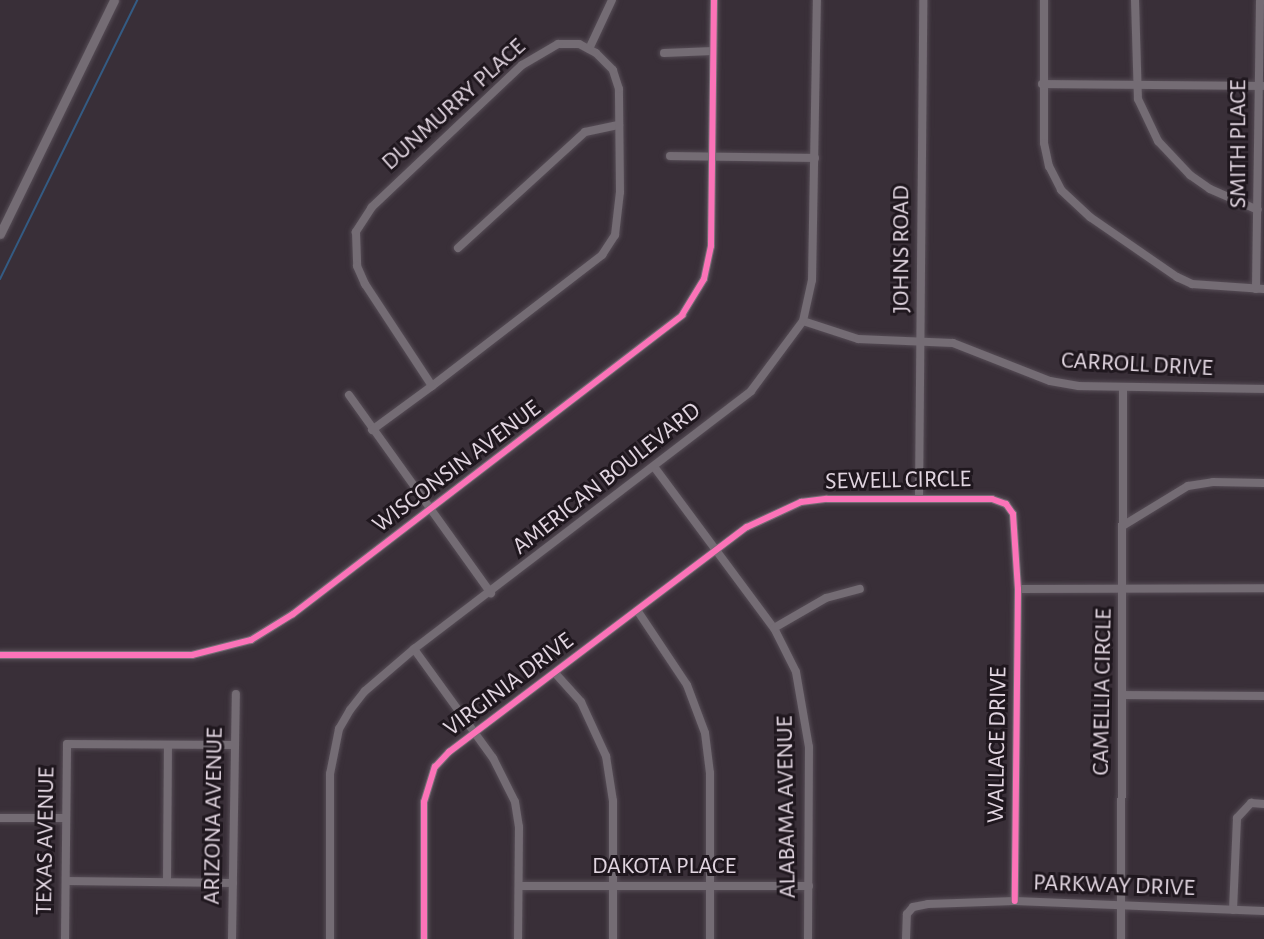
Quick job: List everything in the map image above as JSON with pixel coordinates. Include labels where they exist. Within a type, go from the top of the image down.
[{"type":"street","points":[[0,234],[114,0]]},
{"type":"street","points":[[372,430],[432,386],[609,246],[619,219],[619,89],[613,70],[589,49],[612,0]]},
{"type":"street","name":"WISCONSIN AVENUE","points":[[0,654],[192,655],[233,646],[280,623],[682,315],[709,266],[713,156],[714,0]]},
{"type":"street","name":"AMERICAN BOULEVARD","points":[[330,939],[333,750],[339,729],[357,700],[414,649],[655,468],[751,391],[803,321],[812,280],[817,0]]},
{"type":"street","name":"JOHNS ROAD","points":[[919,498],[923,0]]},
{"type":"street","points":[[1044,0],[1042,84],[1049,166],[1061,190],[1073,204],[1164,271],[1184,281],[1260,289]]},
{"type":"street","points":[[1135,0],[1136,85],[1145,118],[1172,159],[1210,189],[1258,210]]},
{"type":"street","name":"SMITH PLACE","points":[[1260,0],[1261,86],[1258,210],[1260,289]]},
{"type":"street","name":"DUNMURRY PLACE","points":[[432,386],[365,284],[357,266],[356,232],[372,207],[522,65],[558,44],[579,44],[589,49]]},
{"type":"street","points":[[664,53],[713,51]]},
{"type":"street","points":[[1042,84],[1261,86]]},
{"type":"street","points":[[458,249],[585,132],[619,125]]},
{"type":"street","points":[[670,156],[815,158]]},
{"type":"street","name":"CARROLL DRIVE","points":[[803,321],[858,339],[953,343],[1050,381],[1123,389],[1264,389]]},
{"type":"street","points":[[1018,589],[1124,587],[1123,389]]},
{"type":"street","points":[[349,395],[429,511],[491,593]]},
{"type":"street","name":"ALABAMA AVENUE","points":[[655,468],[774,628],[796,672],[803,700],[809,747],[808,939]]},
{"type":"street","points":[[1124,525],[1188,486],[1213,482],[1264,483]]},
{"type":"street","name":"SEWELL CIRCLE","points":[[717,552],[747,527],[801,502],[972,497],[1006,504],[1013,514],[1018,589]]},
{"type":"street","name":"VIRGINIA DRIVE","points":[[424,939],[424,802],[435,767],[449,752],[717,552]]},
{"type":"street","name":"CAMELLIA CIRCLE","points":[[1121,939],[1119,908],[1124,587],[1264,588]]},
{"type":"street","points":[[774,628],[826,598],[860,589]]},
{"type":"street","name":"WALLACE DRIVE","points":[[1015,902],[1018,589]]},
{"type":"street","points":[[637,610],[687,685],[705,733],[710,773],[710,939]]},
{"type":"street","points":[[414,649],[505,778],[515,802],[519,886],[518,939]]},
{"type":"street","points":[[555,673],[581,702],[606,756],[613,801],[613,939]]},
{"type":"street","name":"ARIZONA AVENUE","points":[[232,939],[236,694]]},
{"type":"street","points":[[1122,694],[1264,696]]},
{"type":"street","name":"TEXAS AVENUE","points":[[65,939],[67,744],[168,745]]},
{"type":"street","points":[[167,882],[168,745],[235,745]]},
{"type":"street","points":[[1233,910],[1237,818],[1251,803],[1264,804]]},
{"type":"street","points":[[0,818],[66,818]]},
{"type":"street","points":[[66,881],[233,883]]},
{"type":"street","name":"DAKOTA PLACE","points":[[519,886],[809,886]]},
{"type":"street","name":"PARKWAY DRIVE","points":[[906,939],[906,927],[913,907],[1015,902],[1119,908],[1264,911]]},
{"type":"waterway","points":[[0,279],[137,0]]},
{"type":"cycle path","points":[[0,655],[192,655],[251,640],[293,614],[682,315],[704,279],[711,246],[714,0]]},
{"type":"cycle path","points":[[424,939],[424,802],[435,767],[449,752],[747,527],[801,502],[827,499],[992,499],[1006,504],[1013,514],[1018,589],[1015,901]]}]
